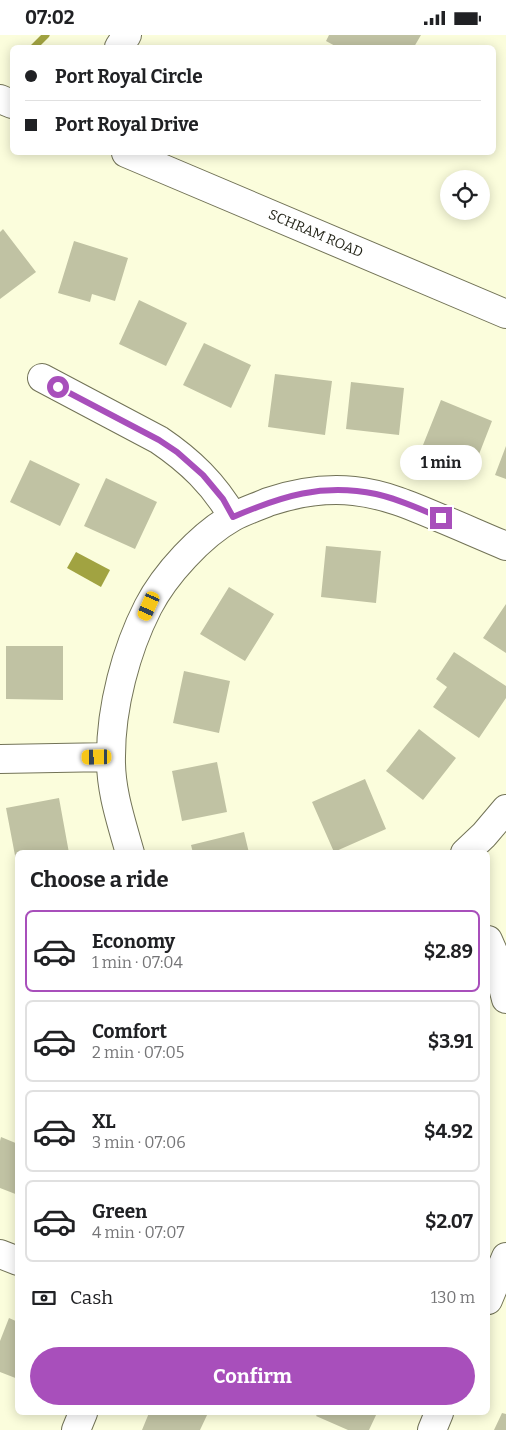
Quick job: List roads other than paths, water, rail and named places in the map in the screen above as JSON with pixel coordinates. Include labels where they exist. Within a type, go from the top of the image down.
[{"type":"street","name":"SCHRAM ROAD","points":[[131,155],[506,314]]},
{"type":"street","points":[[42,378],[159,440],[177,452],[203,475],[223,499],[233,517]]},
{"type":"street","points":[[129,850],[117,808],[111,757],[114,721],[123,675],[139,628],[149,606],[162,585],[193,548],[212,532],[233,517],[268,502],[300,493],[327,490],[353,491],[376,494],[400,501],[506,546]]},
{"type":"street","points":[[0,759],[111,757]]},
{"type":"street","points":[[468,850],[506,809]]},
{"type":"street","points":[[490,945],[495,956],[506,999]]},
{"type":"street","points":[[0,1254],[15,1260]]},
{"type":"street","points":[[490,1295],[506,1257]]},
{"type":"street","points":[[76,1430],[82,1415]]},
{"type":"street","points":[[432,1430],[438,1415]]},
{"type":"waterway","points":[[36,45],[46,35]]}]
